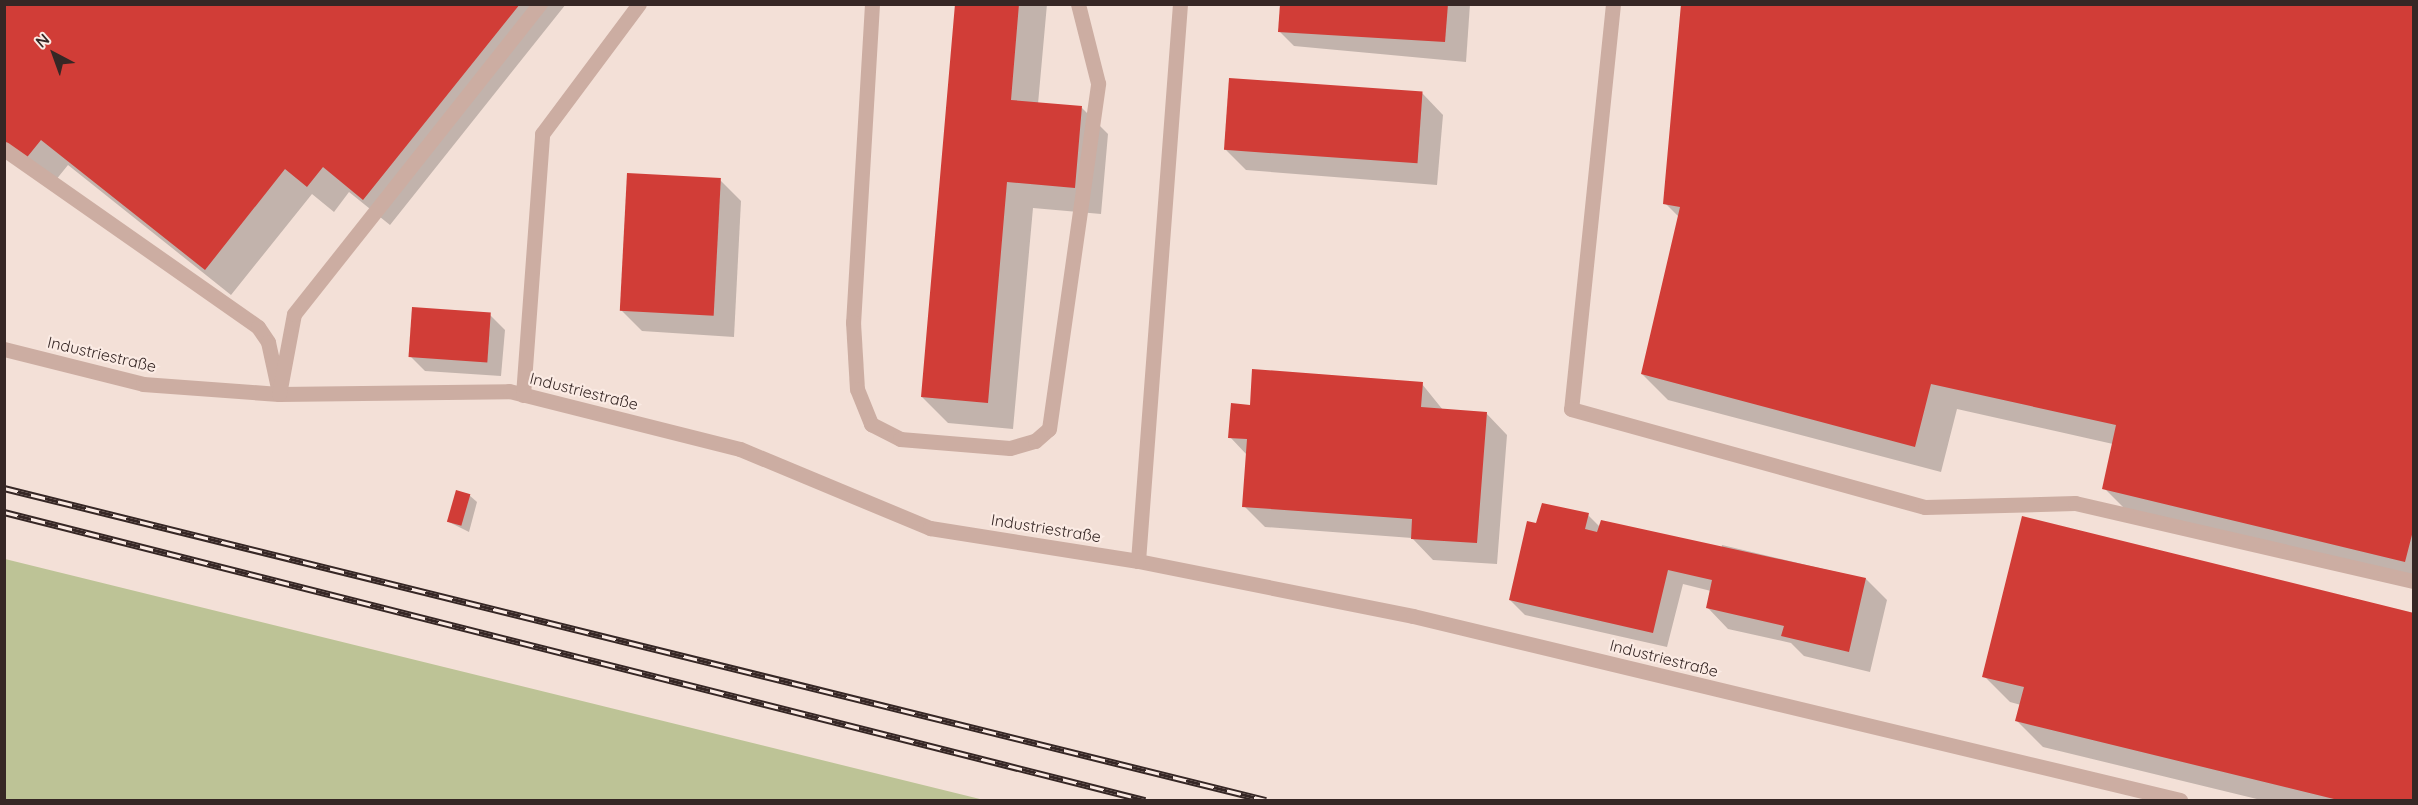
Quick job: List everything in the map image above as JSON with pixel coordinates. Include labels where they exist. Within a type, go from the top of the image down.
[{"type":"street","points":[[279,394],[294,314],[540,4]]},
{"type":"street","points":[[523,395],[542,134],[639,4]]},
{"type":"street","points":[[872,4],[852,322],[857,389],[871,424],[900,439],[1010,448],[1035,441],[1049,429],[1098,83],[1078,4]]},
{"type":"street","points":[[1138,561],[1180,4]]},
{"type":"street","points":[[1613,4],[1571,409],[1926,507],[2075,503],[2414,581]]},
{"type":"street","points":[[4,149],[258,327],[268,342],[279,394]]},
{"type":"street","name":"Industriestraße","points":[[4,349],[143,384],[279,394],[523,395],[740,449],[930,528],[1138,561],[1413,616],[2180,801]]},
{"type":"green space","points":[[5,559],[984,800],[5,800]]},
{"type":"building","points":[[4,4],[520,4],[363,200],[323,167],[307,187],[285,169],[205,270],[41,140],[24,161],[4,146]]},
{"type":"building","points":[[955,4],[1019,4],[1011,100],[1082,106],[1075,188],[1007,182],[988,403],[921,397]]},
{"type":"building","points":[[1280,4],[1448,4],[1445,42],[1278,32]]},
{"type":"building","points":[[1681,4],[2414,4],[2414,527],[2405,562],[2102,489],[2116,425],[1931,384],[1915,447],[1641,374],[1680,207],[1663,204]]},
{"type":"building","points":[[1229,78],[1423,92],[1418,163],[1224,150]]},
{"type":"building","points":[[627,173],[721,178],[714,316],[620,311]]},
{"type":"building","points":[[412,307],[491,313],[487,362],[409,357]]},
{"type":"building","points":[[1252,369],[1423,382],[1421,407],[1487,412],[1477,543],[1411,539],[1412,519],[1242,507],[1247,439],[1228,438],[1231,403],[1250,405]]},
{"type":"building","points":[[456,490],[470,494],[461,526],[447,522]]},
{"type":"building","points":[[1542,503],[1589,513],[1585,529],[1597,532],[1601,520],[1866,578],[1849,652],[1781,636],[1784,626],[1706,608],[1712,580],[1668,570],[1653,633],[1509,600],[1527,521],[1536,523]]},
{"type":"building","points":[[2022,516],[2414,613],[2414,800],[2338,800],[2015,721],[2024,687],[1982,677]]},
{"type":"railway","points":[[4,488],[1266,800]]},
{"type":"railway","points":[[4,512],[1145,800]]}]
